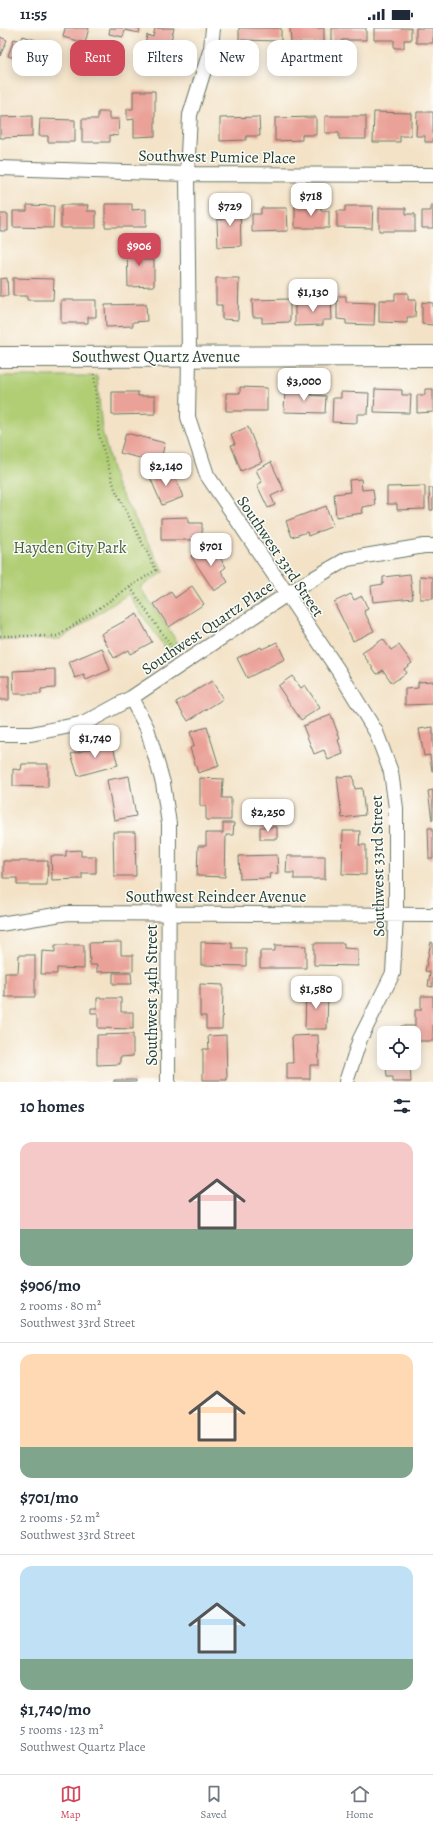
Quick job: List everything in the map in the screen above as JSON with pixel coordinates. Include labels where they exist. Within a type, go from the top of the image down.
[{"type":"street","name":"Southwest 33rd Street","points":[[213,28],[211,48],[190,115],[187,174],[189,356],[188,418],[207,475],[338,670],[376,732],[390,772],[396,808],[396,915],[393,972],[360,1039],[346,1082]]},
{"type":"street","name":"Southwest Pumice Place","points":[[0,168],[187,174],[433,175]]},
{"type":"street","name":"Southwest Quartz Avenue","points":[[0,357],[433,356]]},
{"type":"street","name":"Southwest Quartz Place","points":[[0,734],[31,734],[85,723],[131,698],[287,594],[347,559],[424,546],[433,546]]},
{"type":"street","name":"Southwest 34th Street","points":[[131,698],[147,728],[163,783],[169,824],[168,1082]]},
{"type":"street","name":"Southwest Reindeer Avenue","points":[[0,924],[68,913],[168,912],[433,915]]},
{"type":"path","points":[[0,636],[58,636],[156,570],[115,489],[99,435],[94,374]]},
{"type":"path","points":[[130,587],[173,649]]},
{"type":"green space","name":"Hayden City Park","points":[[0,376],[97,376],[102,431],[116,484],[164,572],[140,587],[178,643],[167,651],[128,594],[60,639],[0,640]]},
{"type":"building","points":[[65,28],[89,28],[86,40],[74,40],[63,37]]},
{"type":"building","points":[[110,28],[140,28],[139,33],[125,30],[123,37],[109,34]]},
{"type":"building","points":[[155,28],[174,28],[171,40],[146,40],[147,35],[153,37]]},
{"type":"building","points":[[239,28],[281,28],[281,40],[239,40]]},
{"type":"building","points":[[290,28],[324,28],[324,40],[291,40]]},
{"type":"building","points":[[332,28],[366,28],[366,40],[332,40]]},
{"type":"building","points":[[374,28],[411,28],[411,40],[404,40],[404,48],[394,48],[394,40],[374,40]]},
{"type":"building","points":[[416,28],[433,28],[433,43],[416,43]]},
{"type":"building","points":[[23,36],[36,40],[21,40]]},
{"type":"building","points":[[0,37],[7,40],[0,56]]},
{"type":"building","points":[[12,45],[12,57],[8,56]]},
{"type":"building","points":[[133,91],[155,91],[155,136],[134,137],[134,119],[127,120],[127,109],[133,109]]},
{"type":"building","points":[[98,112],[109,112],[109,119],[119,119],[118,136],[110,135],[110,142],[82,142],[82,119],[98,119]]},
{"type":"building","points":[[374,112],[411,113],[411,136],[400,136],[400,142],[373,142]]},
{"type":"building","points":[[417,112],[433,112],[433,142],[425,142],[425,136],[416,136]]},
{"type":"building","points":[[32,116],[32,137],[0,138],[0,117]]},
{"type":"building","points":[[325,116],[366,116],[366,139],[339,139],[339,133],[325,133]]},
{"type":"building","points":[[259,117],[260,136],[246,136],[246,140],[220,141],[220,118]]},
{"type":"building","points":[[316,117],[316,135],[302,135],[302,140],[275,141],[275,118]]},
{"type":"building","points":[[40,119],[75,120],[75,142],[48,142],[48,136],[39,136]]},
{"type":"building","points":[[105,204],[132,204],[132,210],[146,209],[146,227],[105,227]]},
{"type":"building","points":[[240,204],[241,246],[218,247],[217,220],[224,219],[223,205]]},
{"type":"building","points":[[27,205],[54,206],[53,228],[13,227],[13,211],[27,211]]},
{"type":"building","points":[[61,205],[88,205],[87,211],[96,211],[96,228],[61,228]]},
{"type":"building","points":[[321,205],[321,211],[329,211],[329,228],[295,228],[295,206]]},
{"type":"building","points":[[431,205],[433,205],[433,228],[422,228],[422,211],[431,211]]},
{"type":"building","points":[[345,206],[373,206],[372,228],[337,227],[337,211],[345,211]]},
{"type":"building","points":[[261,208],[287,208],[288,231],[252,232],[252,214],[261,214]]},
{"type":"building","points":[[379,208],[406,208],[406,214],[415,214],[415,231],[379,231]]},
{"type":"building","points":[[0,214],[8,214],[8,231],[0,231]]},
{"type":"building","points":[[127,244],[144,244],[144,260],[154,260],[154,286],[128,287]]},
{"type":"building","points":[[7,278],[8,296],[0,296],[0,279]]},
{"type":"building","points":[[13,278],[54,279],[53,300],[27,300],[27,296],[13,296]]},
{"type":"building","points":[[216,278],[239,278],[238,320],[222,319],[222,305],[216,305]]},
{"type":"building","points":[[395,293],[408,293],[408,300],[416,300],[415,317],[407,317],[407,323],[379,322],[379,300],[395,300]]},
{"type":"building","points":[[337,296],[346,296],[346,302],[375,303],[374,325],[346,324],[346,320],[337,319]]},
{"type":"building","points":[[290,299],[290,322],[262,323],[262,317],[253,317],[252,300]]},
{"type":"building","points":[[313,299],[331,299],[332,320],[323,320],[323,325],[295,326],[295,303],[313,302]]},
{"type":"building","points":[[61,300],[96,300],[96,317],[88,317],[88,323],[61,323]]},
{"type":"building","points":[[422,302],[433,303],[433,325],[422,324]]},
{"type":"building","points":[[146,304],[147,321],[133,322],[133,326],[106,327],[105,305]]},
{"type":"building","points":[[240,387],[267,388],[267,411],[226,411],[226,393],[240,393]]},
{"type":"building","points":[[285,389],[312,390],[311,395],[326,396],[325,413],[284,412]]},
{"type":"building","points":[[375,389],[402,390],[402,395],[411,395],[410,413],[374,412]]},
{"type":"building","points":[[425,389],[433,389],[433,412],[417,413],[417,395],[425,395]]},
{"type":"building","points":[[112,392],[138,392],[138,396],[155,396],[155,414],[112,415]]},
{"type":"building","points":[[341,392],[369,393],[368,414],[357,414],[357,423],[332,422],[333,398],[341,398]]},
{"type":"building","points":[[248,427],[262,462],[241,471],[231,445],[235,444],[231,434]]},
{"type":"building","points":[[126,433],[165,443],[160,463],[120,453]]},
{"type":"building","points":[[271,462],[284,490],[271,496],[275,505],[268,508],[257,485],[262,482],[256,470]]},
{"type":"building","points":[[165,468],[169,477],[174,475],[183,497],[162,505],[149,475]]},
{"type":"building","points":[[361,479],[362,490],[373,489],[375,505],[362,507],[363,513],[336,517],[334,494],[350,492],[349,480]]},
{"type":"building","points":[[425,486],[425,509],[397,510],[397,504],[387,504],[387,487]]},
{"type":"building","points":[[429,488],[433,488],[433,510],[430,510]]},
{"type":"building","points":[[326,506],[333,526],[308,536],[307,532],[292,537],[286,521]]},
{"type":"building","points":[[188,517],[188,523],[202,523],[202,540],[161,540],[161,518]]},
{"type":"building","points":[[211,544],[226,567],[221,571],[228,582],[214,591],[191,556]]},
{"type":"building","points":[[410,574],[413,598],[373,602],[371,586],[383,584],[383,577]]},
{"type":"building","points":[[420,576],[433,577],[433,599],[420,599]]},
{"type":"building","points":[[192,586],[204,604],[169,627],[154,604],[171,592],[175,598]]},
{"type":"building","points":[[351,594],[354,600],[362,596],[368,609],[364,611],[374,631],[353,641],[334,602]]},
{"type":"building","points":[[137,614],[152,642],[130,654],[128,650],[114,658],[101,634]]},
{"type":"building","points":[[383,639],[391,650],[399,645],[412,663],[404,669],[406,673],[392,683],[383,670],[377,674],[362,653]]},
{"type":"building","points":[[277,642],[285,659],[247,678],[237,658],[261,647],[262,649]]},
{"type":"building","points":[[102,648],[110,670],[86,680],[84,675],[75,678],[69,662]]},
{"type":"building","points":[[55,669],[55,688],[41,689],[41,694],[14,694],[13,671]]},
{"type":"building","points":[[0,676],[9,676],[9,700],[0,700]]},
{"type":"building","points":[[292,676],[301,688],[305,685],[320,708],[301,720],[278,686]]},
{"type":"building","points":[[212,681],[223,699],[188,721],[176,702]]},
{"type":"building","points":[[433,681],[433,704],[405,705],[405,689],[418,688],[418,682]]},
{"type":"building","points":[[331,715],[340,739],[338,740],[343,754],[328,760],[324,750],[314,754],[303,726]]},
{"type":"building","points":[[207,727],[219,766],[198,773],[190,748],[194,746],[190,732]]},
{"type":"building","points":[[433,727],[432,771],[430,755],[424,756],[419,729]]},
{"type":"building","points":[[112,743],[118,765],[78,776],[71,754]]},
{"type":"building","points":[[22,764],[48,764],[48,787],[13,786],[13,769],[21,770]]},
{"type":"building","points":[[129,776],[136,816],[114,820],[107,780]]},
{"type":"building","points":[[353,776],[355,789],[362,788],[365,815],[342,818],[337,777]]},
{"type":"building","points":[[200,778],[223,779],[222,798],[231,798],[231,820],[206,820],[206,806],[200,806]]},
{"type":"building","points":[[433,790],[433,820],[432,820],[428,791]]},
{"type":"building","points":[[223,823],[234,823],[233,835],[226,835],[225,877],[197,876],[198,846],[206,846],[206,833],[223,833]]},
{"type":"building","points":[[260,827],[277,827],[277,839],[260,839]]},
{"type":"building","points":[[428,828],[433,828],[433,859],[429,859]]},
{"type":"building","points":[[343,831],[360,831],[359,845],[366,845],[366,875],[342,874]]},
{"type":"building","points":[[113,832],[135,832],[136,876],[114,876]]},
{"type":"building","points":[[81,850],[81,856],[96,856],[96,873],[82,873],[82,879],[52,880],[51,856],[66,856],[66,851]]},
{"type":"building","points":[[277,855],[278,873],[269,874],[270,878],[240,879],[239,856]]},
{"type":"building","points":[[287,856],[325,856],[325,879],[294,879],[294,873],[286,873]]},
{"type":"building","points":[[3,861],[48,861],[47,885],[17,885],[17,878],[3,878]]},
{"type":"building","points":[[121,942],[121,955],[133,955],[133,971],[97,972],[97,965],[90,965],[89,943]]},
{"type":"building","points":[[201,942],[232,943],[232,948],[246,948],[246,966],[201,965]]},
{"type":"building","points":[[431,942],[433,943],[433,987],[428,986],[430,972],[425,971]]},
{"type":"building","points":[[314,943],[344,943],[344,948],[358,949],[358,966],[314,965]]},
{"type":"building","points":[[55,945],[84,945],[84,969],[57,968],[57,974],[41,974],[42,951],[55,952]]},
{"type":"building","points":[[275,945],[306,946],[306,968],[260,968],[260,951],[275,951]]},
{"type":"building","points":[[19,955],[35,955],[35,997],[5,997],[5,973],[18,973]]},
{"type":"building","points":[[113,973],[131,973],[132,984],[113,984]]},
{"type":"building","points":[[200,984],[223,985],[222,1029],[206,1029],[206,1016],[200,1016]]},
{"type":"building","points":[[306,990],[328,991],[327,1029],[305,1029]]},
{"type":"building","points":[[421,996],[433,996],[433,1041],[421,1041],[421,1026],[415,1026],[415,1010],[421,1010]]},
{"type":"building","points":[[97,998],[121,998],[121,1012],[133,1012],[133,1029],[98,1028],[98,1013],[91,1013],[91,1008],[97,1008]]},
{"type":"building","points":[[133,1034],[133,1056],[120,1057],[120,1064],[97,1065],[97,1035]]},
{"type":"building","points":[[226,1035],[227,1080],[203,1080],[203,1049],[209,1049],[208,1036]]},
{"type":"building","points":[[318,1035],[319,1065],[310,1065],[310,1079],[287,1079],[287,1063],[293,1063],[292,1036]]},
{"type":"building","points":[[386,1070],[410,1070],[411,1082],[393,1082],[393,1077],[387,1077]]},
{"type":"building","points":[[114,1080],[136,1080],[136,1082],[114,1082]]}]
